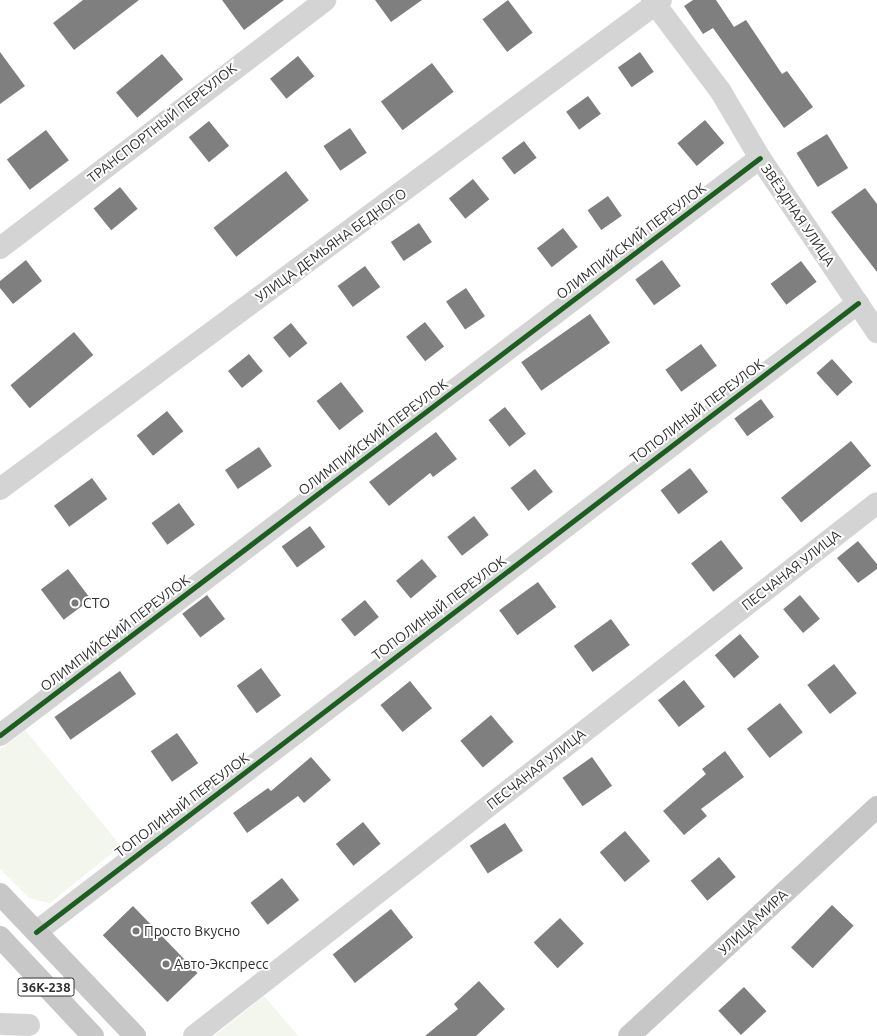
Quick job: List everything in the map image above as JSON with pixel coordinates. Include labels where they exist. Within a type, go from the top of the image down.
[{"type":"main road","name":"УЛИЦА МИРА","points":[[629,1036],[877,807]]},
{"type":"main road","points":[[0,894],[135,1036]]},
{"type":"main road","name":"36К-238","points":[[0,937],[93,1036]]},
{"type":"street","name":"ТРАНСПОРТНЫЙ ПЕРЕУЛОК","points":[[0,248],[325,0]]},
{"type":"street","name":"ЗВЁЗДНАЯ УЛИЦА","points":[[656,1],[721,92],[760,158],[877,332]]},
{"type":"street","name":"УЛИЦА ДЕМЬЯНА БЕДНОГО","points":[[0,489],[656,1]]},
{"type":"street","name":"ОЛИМПИЙСКИЙ ПЕРЕУЛОК","points":[[0,735],[760,158]]},
{"type":"street","name":"ТОПОЛИНЫЙ ПЕРЕУЛОК","points":[[36,932],[858,303]]},
{"type":"street","name":"ПЕСЧАНАЯ УЛИЦА","points":[[194,1036],[877,503]]},
{"type":"street","points":[[0,1024],[29,1025]]},
{"type":"shaded area","points":[[25,730],[121,846],[50,903],[29,898],[0,869],[0,750]]},
{"type":"shaded area","points":[[264,996],[298,1036],[214,1036]]},
{"type":"building","points":[[83,0],[139,0],[74,50],[53,23]]},
{"type":"building","points":[[222,0],[284,0],[244,30]]},
{"type":"building","points":[[375,0],[422,0],[391,22]]},
{"type":"building","points":[[508,0],[533,33],[507,52],[482,19]]},
{"type":"building","points":[[693,0],[716,0],[734,27],[746,20],[782,74],[787,71],[813,107],[784,128],[713,28],[703,34],[684,6]]},
{"type":"building","points":[[0,52],[25,86],[0,104]]},
{"type":"building","points":[[640,52],[654,72],[632,87],[618,67]]},
{"type":"building","points":[[162,54],[183,79],[137,118],[116,93]]},
{"type":"building","points":[[298,56],[314,76],[286,99],[270,79]]},
{"type":"building","points":[[432,63],[454,92],[403,130],[381,102]]},
{"type":"building","points":[[588,96],[601,114],[579,130],[566,112]]},
{"type":"building","points":[[705,120],[724,143],[697,166],[677,143]]},
{"type":"building","points":[[209,121],[229,146],[209,162],[189,137]]},
{"type":"building","points":[[350,128],[367,153],[340,171],[323,146]]},
{"type":"building","points":[[46,130],[69,160],[30,190],[7,159]]},
{"type":"building","points":[[827,134],[848,168],[818,187],[796,153]]},
{"type":"building","points":[[524,141],[537,158],[514,175],[502,158]]},
{"type":"building","points":[[286,171],[309,200],[236,257],[214,228]]},
{"type":"building","points":[[473,179],[489,199],[465,219],[449,199]]},
{"type":"building","points":[[120,187],[138,209],[111,230],[94,208]]},
{"type":"building","points":[[865,188],[877,204],[877,272],[831,212]]},
{"type":"building","points":[[608,196],[622,216],[601,230],[588,210]]},
{"type":"building","points":[[419,223],[432,242],[404,261],[391,242]]},
{"type":"building","points":[[563,228],[578,247],[552,267],[537,248]]},
{"type":"building","points":[[26,260],[42,281],[13,304],[0,288],[0,281]]},
{"type":"building","points":[[662,260],[681,286],[654,305],[635,279]]},
{"type":"building","points":[[801,261],[817,282],[786,305],[771,284]]},
{"type":"building","points":[[365,266],[380,287],[353,307],[337,286]]},
{"type":"building","points":[[466,288],[485,316],[465,330],[446,301]]},
{"type":"building","points":[[590,314],[610,343],[541,391],[521,362]]},
{"type":"building","points":[[425,322],[444,346],[425,361],[406,337]]},
{"type":"building","points":[[291,323],[307,343],[289,358],[273,337]]},
{"type":"building","points":[[74,332],[93,355],[30,408],[10,385]]},
{"type":"building","points":[[701,344],[717,366],[681,392],[665,370]]},
{"type":"building","points":[[249,354],[263,371],[242,388],[228,371]]},
{"type":"building","points":[[832,359],[853,382],[837,396],[816,373]]},
{"type":"building","points":[[341,382],[364,411],[339,430],[317,401]]},
{"type":"building","points":[[761,399],[774,417],[747,436],[734,418]]},
{"type":"building","points":[[505,407],[526,434],[509,447],[488,420]]},
{"type":"building","points":[[167,411],[183,431],[153,456],[137,436]]},
{"type":"building","points":[[436,432],[457,459],[433,477],[430,473],[389,506],[369,482]]},
{"type":"building","points":[[851,441],[871,466],[801,523],[781,498]]},
{"type":"building","points":[[259,447],[272,466],[238,489],[225,470]]},
{"type":"building","points":[[690,468],[708,492],[679,514],[660,490]]},
{"type":"building","points":[[535,469],[553,492],[528,511],[511,488]]},
{"type":"building","points":[[92,478],[107,499],[69,527],[54,506]]},
{"type":"building","points":[[179,503],[195,525],[167,545],[151,523]]},
{"type":"building","points":[[474,516],[489,535],[462,556],[447,537]]},
{"type":"building","points":[[310,526],[325,547],[297,568],[282,547]]},
{"type":"building","points":[[721,540],[743,568],[713,592],[691,563]]},
{"type":"building","points":[[858,541],[877,564],[877,569],[858,583],[837,558]]},
{"type":"building","points":[[422,559],[437,577],[411,598],[396,581]]},
{"type":"building","points":[[68,569],[91,599],[64,620],[41,589]]},
{"type":"building","points":[[538,582],[556,607],[517,635],[499,610]]},
{"type":"building","points":[[207,595],[225,619],[200,638],[182,614]]},
{"type":"building","points":[[800,595],[820,619],[803,633],[783,609]]},
{"type":"building","points":[[365,600],[379,617],[355,637],[341,620]]},
{"type":"building","points":[[611,619],[630,645],[593,672],[574,646]]},
{"type":"building","points":[[740,634],[759,657],[734,678],[715,655]]},
{"type":"building","points":[[834,664],[857,693],[830,714],[807,685]]},
{"type":"building","points":[[261,668],[281,696],[257,713],[237,686]]},
{"type":"building","points":[[120,671],[136,694],[71,740],[54,717]]},
{"type":"building","points":[[684,680],[705,707],[679,727],[658,700]]},
{"type":"building","points":[[410,681],[432,708],[402,732],[380,705]]},
{"type":"building","points":[[780,703],[803,732],[770,758],[747,729]]},
{"type":"building","points":[[491,715],[513,742],[483,768],[460,741]]},
{"type":"building","points":[[177,733],[198,763],[172,782],[151,751]]},
{"type":"building","points":[[725,751],[744,777],[701,809],[707,816],[684,835],[663,811],[706,774],[702,769]]},
{"type":"building","points":[[311,757],[331,780],[304,803],[298,796],[247,833],[233,813],[268,788],[271,791]]},
{"type":"building","points":[[592,757],[612,786],[583,806],[563,778]]},
{"type":"building","points":[[363,822],[381,844],[353,866],[336,844]]},
{"type":"building","points":[[505,823],[523,851],[488,874],[470,846]]},
{"type":"building","points":[[625,831],[650,861],[625,882],[600,852]]},
{"type":"building","points":[[719,857],[736,877],[707,901],[691,881]]},
{"type":"building","points":[[282,878],[299,900],[268,925],[250,903]]},
{"type":"building","points":[[832,905],[854,926],[813,968],[791,947]]},
{"type":"building","points":[[133,906],[198,973],[167,1002],[103,935]]},
{"type":"building","points":[[391,909],[413,937],[355,983],[333,955]]},
{"type":"building","points":[[560,918],[584,944],[558,968],[534,943]]},
{"type":"building","points":[[479,981],[505,1009],[476,1036],[425,1036],[458,1009],[454,1004]]},
{"type":"building","points":[[744,987],[767,1011],[741,1035],[718,1011]]},
{"type":"cycle path","points":[[0,735],[760,158]]},
{"type":"cycle path","points":[[36,932],[858,303]]},
{"type":"place","name":"СТО","points":[[75,603]]},
{"type":"place","name":"Просто Вкусно","points":[[136,931]]},
{"type":"place","name":"Авто-Экспресс","points":[[166,964]]}]
